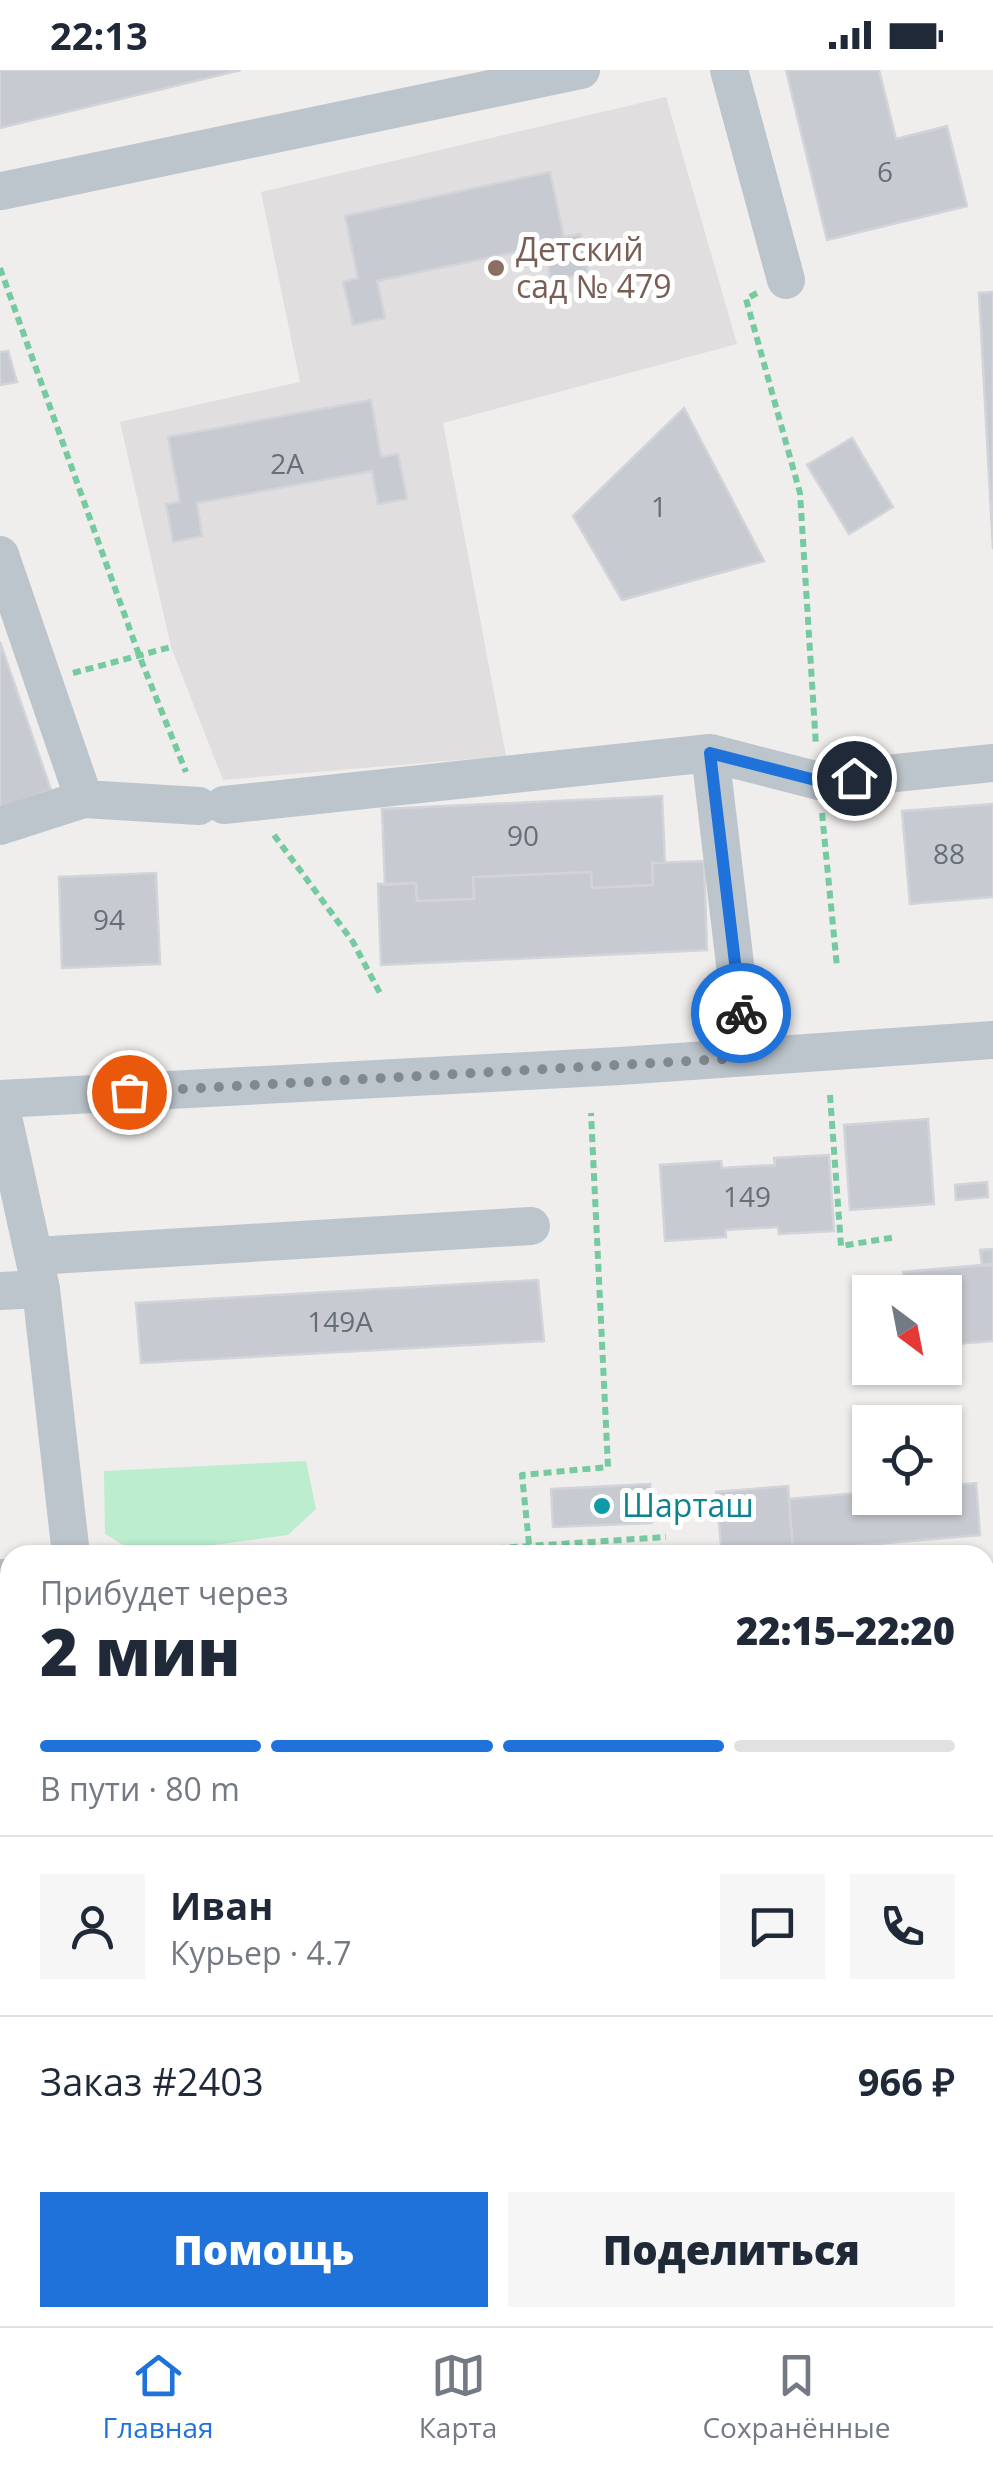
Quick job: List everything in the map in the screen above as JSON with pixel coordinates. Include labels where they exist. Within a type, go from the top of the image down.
[{"type":"street","points":[[2,192],[581,70]]},
{"type":"street","points":[[730,70],[786,280]]},
{"type":"street","points":[[0,555],[84,798]]},
{"type":"street","points":[[710,753],[746,1058]]},
{"type":"street","points":[[0,826],[84,798],[225,805],[710,753],[819,781],[993,763]]},
{"type":"street","points":[[71,1545],[38,1273],[0,1101],[993,1040]]},
{"type":"street","points":[[0,1291],[38,1273],[532,1226]]},
{"type":"path","points":[[0,268],[139,655],[225,805],[353,942],[381,996]]},
{"type":"path","points":[[786,280],[746,299],[800,494],[819,781],[837,966]]},
{"type":"path","points":[[43,681],[171,646]]},
{"type":"path","points":[[830,1096],[841,1246],[896,1237]]},
{"type":"path","points":[[529,1544],[522,1475],[608,1467],[591,1113]]},
{"type":"path","points":[[521,1545],[666,1538]]},
{"type":"shaded area","points":[[666,97],[737,344],[443,423],[506,756],[223,780],[171,647],[120,422],[300,382],[261,192]]},
{"type":"green space","points":[[306,1461],[316,1509],[288,1535],[214,1545],[123,1545],[105,1534],[104,1471]]},
{"type":"building","points":[[0,70],[241,70],[0,128]]},
{"type":"building","points":[[786,70],[879,70],[896,139],[947,126],[967,206],[827,240]]},
{"type":"building","points":[[550,172],[564,237],[580,234],[588,273],[551,281],[544,246],[377,281],[385,318],[353,325],[343,282],[358,278],[345,216]]},
{"type":"building","points":[[993,292],[993,549],[979,293]]},
{"type":"building","points":[[8,351],[17,382],[0,385],[0,352]]},
{"type":"building","points":[[371,400],[381,457],[398,454],[407,499],[378,504],[372,471],[197,503],[202,536],[173,542],[166,504],[180,502],[168,437]]},
{"type":"building","points":[[684,408],[764,561],[622,600],[573,516]]},
{"type":"building","points":[[852,438],[893,507],[849,534],[807,465]]},
{"type":"building","points":[[0,642],[51,790],[0,808]]},
{"type":"building","points":[[662,796],[665,863],[652,863],[653,885],[592,888],[591,872],[473,877],[474,899],[417,901],[416,883],[385,885],[382,809]]},
{"type":"building","points":[[993,804],[993,897],[910,904],[902,811]]},
{"type":"building","points":[[704,861],[707,950],[381,965],[378,884],[416,883],[417,901],[474,899],[473,877],[591,872],[592,888],[653,885],[652,863]]},
{"type":"building","points":[[156,873],[160,964],[62,968],[59,877]]},
{"type":"building","points":[[928,1119],[934,1204],[850,1210],[844,1125]]},
{"type":"building","points":[[829,1155],[834,1231],[779,1234],[778,1227],[725,1230],[726,1237],[665,1241],[660,1165],[721,1161],[722,1168],[775,1165],[774,1158]]},
{"type":"building","points":[[987,1182],[988,1197],[956,1200],[955,1185]]},
{"type":"building","points":[[993,1249],[993,1265],[982,1266],[980,1250]]},
{"type":"building","points":[[993,1264],[993,1341],[962,1344],[962,1275],[903,1272]]},
{"type":"building","points":[[538,1280],[544,1341],[141,1363],[136,1303]]},
{"type":"building","points":[[976,1483],[980,1535],[863,1545],[793,1545],[789,1499],[852,1494],[852,1515],[962,1515],[962,1484]]},
{"type":"building","name":"Шарташ","points":[[650,1484],[652,1523],[553,1527],[551,1489]]},
{"type":"building","points":[[788,1486],[793,1545],[721,1545],[716,1492]]},
{"type":"way so far","points":[[129,1092],[746,1058],[741,1013]]},
{"type":"place","name":"Детский сад № 479","points":[[496,268]]},
{"type":"place","name":"Шарташ","points":[[602,1506]]},
{"type":"route","points":[[741,1013],[710,753],[819,781],[854,778]]}]
